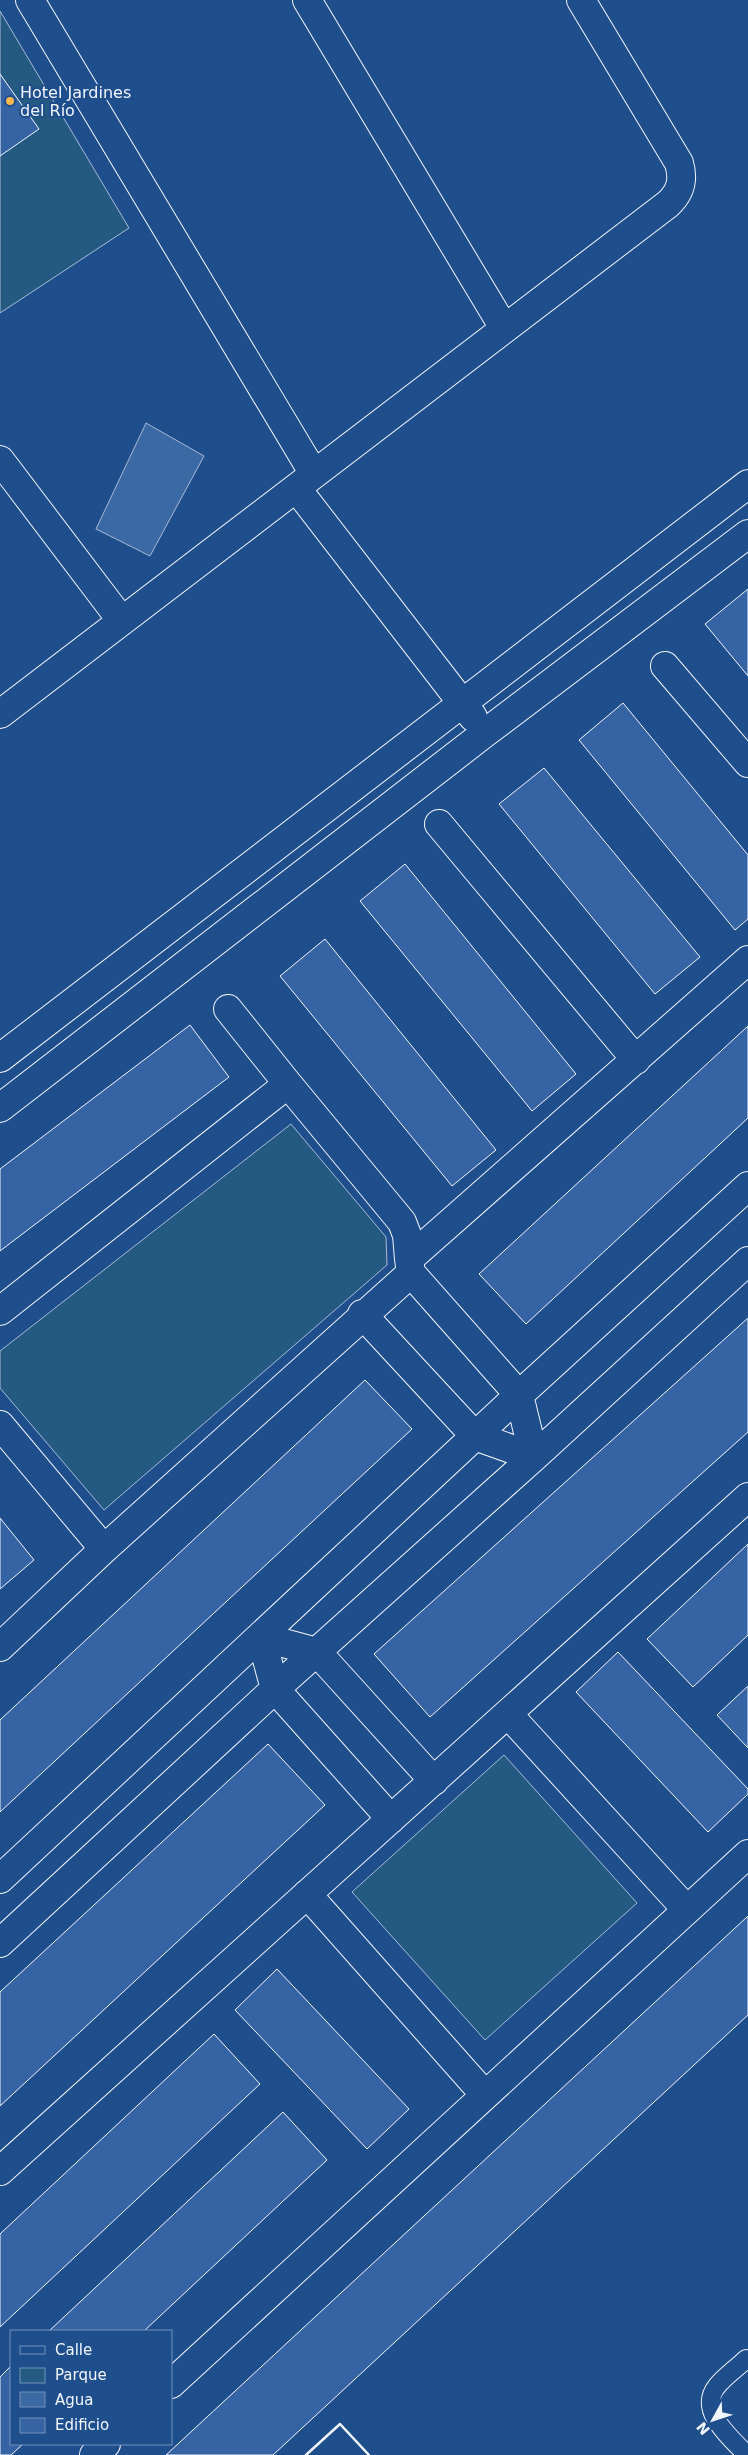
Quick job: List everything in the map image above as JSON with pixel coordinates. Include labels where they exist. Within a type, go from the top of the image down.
[{"type":"street","points":[[30,0],[306,482],[486,733]]},
{"type":"street","points":[[306,0],[504,328]]},
{"type":"street","points":[[0,714],[306,482],[504,328],[668,204],[677,195],[681,186],[682,174],[679,163],[581,0]]},
{"type":"street","points":[[0,460],[122,621]]},
{"type":"street","points":[[0,1058],[748,484]]},
{"type":"street","points":[[0,1108],[486,733],[748,534]]},
{"type":"street","points":[[665,666],[748,763]]},
{"type":"street","points":[[439,824],[636,1060]]},
{"type":"street","points":[[0,1647],[104,1549],[362,1314],[410,1266],[748,960]]},
{"type":"street","points":[[228,1009],[402,1222],[407,1235],[410,1266],[519,1394],[534,1457]]},
{"type":"street","points":[[0,1311],[288,1084]]},
{"type":"street","points":[[0,1879],[519,1394],[748,1186]]},
{"type":"street","points":[[0,1943],[275,1689],[534,1457],[748,1261]]},
{"type":"street","points":[[362,1314],[475,1436],[534,1457]]},
{"type":"street","points":[[0,1425],[104,1549]]},
{"type":"street","points":[[0,2171],[748,1497]]},
{"type":"street","points":[[261,1637],[317,1652],[434,1781]]},
{"type":"street","points":[[261,1637],[275,1689],[390,1820]]},
{"type":"street","points":[[508,1714],[688,1910]]},
{"type":"street","points":[[172,2383],[748,1854]]},
{"type":"street","points":[[307,1894],[485,2095]]},
{"type":"street","points":[[94,2455],[105,2445]]},
{"type":"lane","points":[[747,2455],[718,2424],[711,2404],[712,2395],[717,2386],[746,2359],[748,2361]]},
{"type":"green space","points":[[0,11],[129,228],[0,313]]},
{"type":"green space","points":[[291,1124],[386,1237],[387,1265],[104,1510],[0,1388],[0,1351]]},
{"type":"green space","points":[[504,1755],[637,1903],[485,2040],[352,1892]]},
{"type":"water","points":[[146,423],[204,456],[150,556],[96,529]]},
{"type":"building","name":"Hotel Jardines del Río","points":[[0,74],[39,129],[0,156]]},
{"type":"building","points":[[748,589],[748,676],[705,624]]},
{"type":"building","points":[[623,703],[748,855],[748,919],[735,930],[579,740]]},
{"type":"building","points":[[544,768],[700,957],[655,994],[499,804]]},
{"type":"building","points":[[405,864],[576,1074],[532,1111],[360,901]]},
{"type":"building","points":[[325,939],[496,1150],[452,1186],[280,976]]},
{"type":"building","points":[[190,1025],[229,1077],[0,1251],[0,1169]]},
{"type":"building","points":[[748,1026],[748,1118],[526,1324],[479,1274]]},
{"type":"building","points":[[748,1318],[748,1432],[430,1717],[374,1654]]},
{"type":"building","points":[[365,1380],[412,1429],[0,1812],[0,1720]]},
{"type":"building","points":[[0,1518],[34,1560],[0,1589]]},
{"type":"building","points":[[748,1544],[748,1635],[693,1687],[647,1639]]},
{"type":"building","points":[[618,1652],[748,1789],[748,1794],[708,1832],[576,1692]]},
{"type":"building","points":[[748,1686],[748,1748],[717,1715]]},
{"type":"building","points":[[268,1744],[325,1805],[0,2106],[0,1992]]},
{"type":"building","points":[[748,1916],[748,2015],[273,2455],[166,2455]]},
{"type":"building","points":[[277,1969],[409,2109],[367,2149],[235,2010]]},
{"type":"building","points":[[214,2034],[260,2084],[0,2327],[0,2234]]},
{"type":"building","points":[[283,2112],[327,2160],[145,2330],[50,2330]]},
{"type":"building","points":[[10,2367],[10,2445],[22,2445],[11,2455],[0,2455],[0,2377]]},
{"type":"wall","points":[[306,2455],[340,2424],[369,2455]]},
{"type":"place","name":"Hotel Jardines del Río","points":[[10,101]]}]
